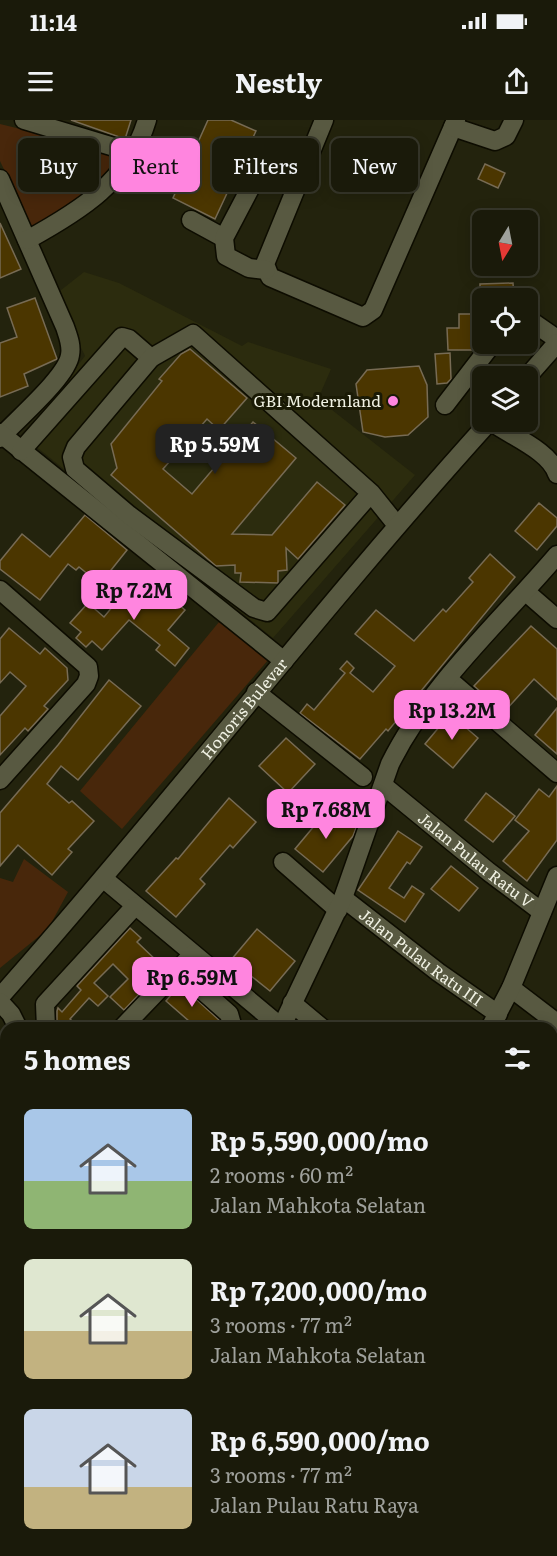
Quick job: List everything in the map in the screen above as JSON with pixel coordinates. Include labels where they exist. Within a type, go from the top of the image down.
[{"type":"street","points":[[24,120],[111,146]]},
{"type":"street","points":[[140,138],[147,120]]},
{"type":"street","points":[[317,138],[324,120]]},
{"type":"street","points":[[294,192],[265,264],[266,270],[270,277],[363,317],[373,310],[455,124],[495,141],[506,136],[514,120]]},
{"type":"street","points":[[0,179],[65,327],[71,354],[68,364],[59,376],[1,436],[25,446],[284,661]]},
{"type":"street","points":[[27,240],[96,198],[111,183]]},
{"type":"street","points":[[248,192],[224,238],[226,256],[249,267],[266,270]]},
{"type":"street","points":[[191,220],[224,238]]},
{"type":"street","points":[[536,366],[557,341],[538,327]]},
{"type":"street","points":[[371,493],[267,612],[254,608],[129,515],[75,469],[72,457],[76,447],[151,358],[187,335],[193,334],[200,337],[371,493],[396,524]]},
{"type":"street","points":[[25,446],[122,337],[129,339],[151,358]]},
{"type":"street","points":[[445,405],[484,354]]},
{"type":"street","name":"Honoris Bulevar","points":[[0,1000],[104,879],[396,524],[481,432]]},
{"type":"street","points":[[505,432],[514,438],[524,440],[555,467],[557,474]]},
{"type":"street","points":[[283,1022],[341,904],[399,746],[448,679],[557,555]]},
{"type":"street","points":[[526,592],[557,618]]},
{"type":"street","points":[[0,780],[86,684],[89,676],[87,668],[4,601]]},
{"type":"street","points":[[448,679],[557,773]]},
{"type":"street","points":[[256,692],[363,777]]},
{"type":"street","name":"Jalan Pulau Ratu V","points":[[384,786],[542,912]]},
{"type":"street","name":"Jalan Pulau Ratu III","points":[[283,862],[438,972],[494,1021]]},
{"type":"street","points":[[494,1021],[511,988],[557,876]]},
{"type":"street","points":[[104,879],[275,1022]]},
{"type":"street","points":[[46,1022],[45,1004],[135,906]]},
{"type":"street","points":[[128,1022],[193,954]]},
{"type":"street","points":[[511,988],[556,1022]]},
{"type":"street","points":[[203,991],[229,1014],[231,1022]]},
{"type":"street","points":[[0,1000],[15,1022]]},
{"type":"street","points":[[292,1004],[314,1022]]},
{"type":"shaded area","points":[[0,124],[57,138],[18,138],[18,192],[93,192],[87,199],[32,228],[0,161]]},
{"type":"shaded area","points":[[99,148],[111,151],[111,173],[99,186]]},
{"type":"shaded area","points":[[84,272],[119,283],[242,346],[248,342],[331,369],[318,399],[415,475],[273,638],[23,436],[85,356],[56,294]]},
{"type":"shaded area","points":[[219,622],[269,659],[122,829],[80,791]]},
{"type":"shaded area","points":[[24,859],[68,892],[48,929],[0,968],[0,878],[13,882]]},
{"type":"building","points":[[71,120],[131,120],[125,138]]},
{"type":"building","points":[[208,120],[231,120],[256,131],[253,138],[212,138],[212,192],[228,192],[215,219],[173,198],[176,192],[200,192],[200,138]]},
{"type":"building","points":[[485,164],[505,173],[498,188],[478,179]]},
{"type":"building","points":[[0,223],[21,269],[0,278]]},
{"type":"building","points":[[513,283],[513,288],[480,288],[480,284]]},
{"type":"building","points":[[35,298],[57,359],[24,374],[28,386],[0,397],[0,343],[17,337],[7,308]]},
{"type":"building","points":[[459,314],[472,314],[472,350],[448,350],[447,328],[459,328]]},
{"type":"building","points":[[190,349],[247,398],[219,430],[207,419],[163,469],[192,494],[253,422],[296,458],[232,534],[272,535],[317,482],[345,505],[298,559],[286,548],[287,570],[278,571],[278,583],[240,582],[241,573],[235,573],[235,565],[216,566],[111,475],[117,468],[111,444],[162,381],[159,379],[181,354]]},
{"type":"building","points":[[450,353],[451,379],[447,383],[437,384],[435,354]]},
{"type":"building","name":"GBI Modernland","points":[[419,366],[427,385],[428,417],[408,435],[385,437],[363,432],[356,384],[367,370]]},
{"type":"building","points":[[539,503],[557,518],[557,526],[537,550],[515,531]]},
{"type":"building","points":[[85,515],[127,550],[100,584],[79,567],[76,570],[68,564],[40,600],[0,569],[0,561],[22,534],[50,557]]},
{"type":"building","points":[[490,554],[515,577],[388,731],[386,729],[360,759],[300,713],[307,704],[314,710],[345,673],[340,669],[347,661],[354,668],[350,673],[373,692],[395,666],[355,634],[376,610],[414,641],[443,609],[446,612],[473,582],[469,578]]},
{"type":"building","points":[[136,578],[166,603],[170,597],[185,610],[168,630],[189,648],[175,666],[156,650],[160,645],[129,620],[102,650],[92,641],[86,647],[76,638],[81,632],[70,623],[88,603],[104,617]]},
{"type":"building","points":[[531,626],[557,649],[557,700],[534,679],[504,712],[474,686]]},
{"type":"building","points":[[9,628],[40,654],[45,648],[67,668],[68,680],[44,706],[48,709],[28,731],[25,728],[0,755],[0,716],[26,686],[10,672],[0,683],[0,639]]},
{"type":"building","points":[[109,680],[141,706],[78,780],[61,766],[47,784],[69,803],[72,801],[94,821],[68,849],[72,852],[52,875],[18,845],[0,866],[0,813]]},
{"type":"building","points":[[557,708],[557,754],[535,735]]},
{"type":"building","points":[[450,714],[478,738],[453,768],[425,744]]},
{"type":"building","points":[[286,738],[315,764],[288,793],[259,766]]},
{"type":"building","points":[[557,786],[557,840],[527,881],[503,861],[529,831],[515,820],[539,789],[549,797]]},
{"type":"building","points":[[486,793],[515,816],[493,842],[465,820]]},
{"type":"building","points":[[229,798],[256,822],[233,848],[230,845],[200,879],[205,884],[176,917],[146,891],[176,858],[178,859]]},
{"type":"building","points":[[330,807],[356,828],[353,836],[323,872],[295,849]]},
{"type":"building","points":[[398,831],[422,847],[410,864],[407,862],[389,888],[404,898],[412,886],[424,894],[405,922],[358,890]]},
{"type":"building","points":[[451,866],[478,888],[459,911],[431,889]]},
{"type":"building","points":[[130,928],[141,938],[137,942],[159,963],[164,958],[169,963],[124,1010],[110,997],[128,979],[113,964],[94,983],[108,996],[98,1006],[89,998],[70,1019],[73,1022],[57,1022],[58,1008],[62,1012],[81,990],[77,986]]},
{"type":"building","points":[[257,929],[295,961],[270,991],[231,960]]},
{"type":"building","points":[[182,982],[192,990],[196,999],[220,1022],[190,1022],[166,1001]]},
{"type":"place","name":"GBI Modernland","points":[[393,401]]}]
